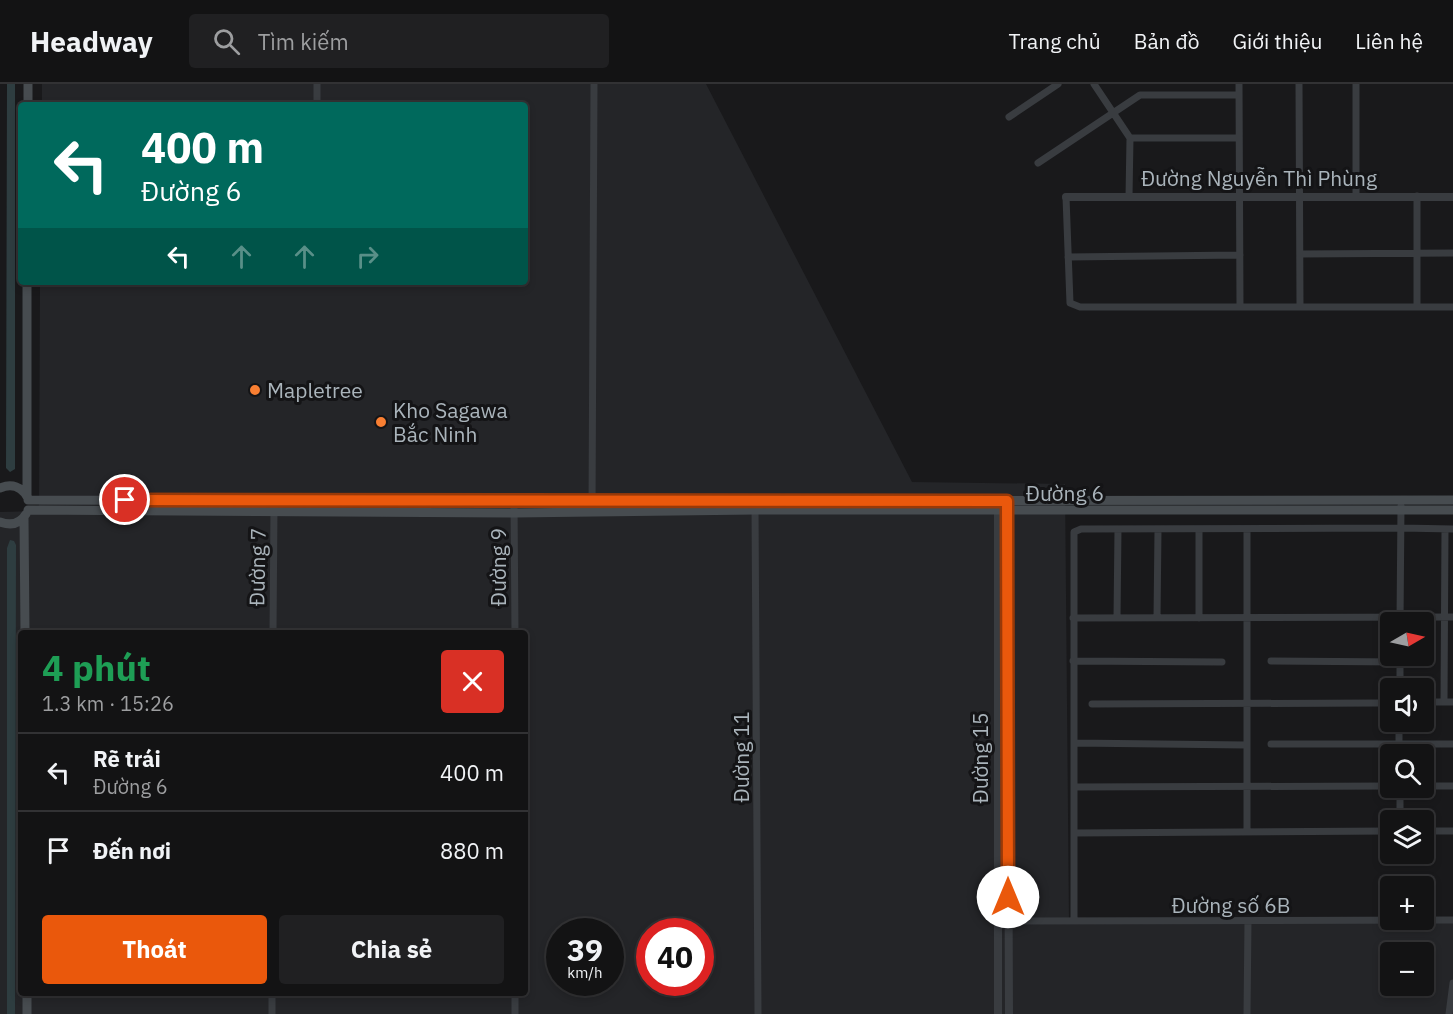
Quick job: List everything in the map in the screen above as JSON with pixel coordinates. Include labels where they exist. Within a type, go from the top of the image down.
[{"type":"main road","points":[[28,84],[28,102]]},
{"type":"main road","points":[[25,630],[28,498],[27,285]]},
{"type":"main road","name":"Đường 6","points":[[0,488],[16,486],[28,498],[592,501],[755,506],[1401,505],[1453,500]]},
{"type":"main road","name":"Đường 6","points":[[1401,505],[1453,510]]},
{"type":"main road","name":"Đường 6","points":[[0,522],[12,524],[26,514],[515,513],[755,506]]},
{"type":"main road","points":[[27,996],[27,1014]]},
{"type":"street","points":[[316,84],[317,102]]},
{"type":"street","points":[[592,512],[594,84]]},
{"type":"street","points":[[1009,117],[1058,84]]},
{"type":"street","points":[[1094,84],[1130,138],[1129,197]]},
{"type":"street","points":[[1239,84],[1240,307]]},
{"type":"street","points":[[1299,84],[1300,307]]},
{"type":"street","points":[[1356,84],[1356,196]]},
{"type":"street","points":[[1038,163],[1140,95],[1239,95]]},
{"type":"street","points":[[1130,138],[1239,138]]},
{"type":"street","points":[[1417,196],[1417,307]]},
{"type":"street","name":"Đường Nguyễn Thì Phùng","points":[[1066,197],[1453,196]]},
{"type":"street","points":[[1066,197],[1070,303],[1080,307],[1453,307]]},
{"type":"street","points":[[1300,254],[1453,253]]},
{"type":"street","points":[[1068,257],[1240,255]]},
{"type":"street","name":"Đường 7","points":[[273,630],[274,501]]},
{"type":"street","name":"Đường 9","points":[[514,501],[515,630]]},
{"type":"street","points":[[1400,612],[1401,505]]},
{"type":"street","name":"Đường 11","points":[[755,506],[758,1014]]},
{"type":"street","name":"Đường 15","points":[[1003,506],[1009,1014]]},
{"type":"street","points":[[1074,921],[1074,532],[1081,529],[1449,529],[1444,702]]},
{"type":"street","points":[[1117,618],[1118,529]]},
{"type":"street","points":[[1199,529],[1199,618]]},
{"type":"street","points":[[1247,529],[1247,831]]},
{"type":"street","points":[[1157,618],[1158,530]]},
{"type":"street","points":[[1073,618],[1247,617],[1380,620]]},
{"type":"street","points":[[1434,618],[1453,617]]},
{"type":"street","name":"Đường 15","points":[[998,1014],[1003,650]]},
{"type":"street","points":[[1271,661],[1380,659]]},
{"type":"street","points":[[1073,661],[1222,662]]},
{"type":"street","points":[[1434,702],[1453,702]]},
{"type":"street","points":[[1092,704],[1378,703]]},
{"type":"street","points":[[1399,732],[1399,744]]},
{"type":"street","points":[[1074,743],[1246,745]]},
{"type":"street","points":[[1271,744],[1380,744]]},
{"type":"street","points":[[1434,744],[1453,744]]},
{"type":"street","points":[[1074,787],[1380,786]]},
{"type":"street","points":[[1434,786],[1453,786]]},
{"type":"street","points":[[1074,833],[1380,831]]},
{"type":"street","points":[[1434,831],[1453,831]]},
{"type":"street","name":"Đường số 6B","points":[[998,921],[1453,920]]},
{"type":"street","points":[[1248,921],[1248,1014]]},
{"type":"street","points":[[1449,1014],[1453,983]]},
{"type":"street","points":[[272,996],[272,1014]]},
{"type":"street","points":[[515,996],[515,1014]]},
{"type":"shaded area","points":[[7,84],[15,84],[15,469],[10,472],[6,468]]},
{"type":"shaded area","points":[[42,84],[706,84],[912,482],[1065,484],[1069,923],[1380,922],[1380,930],[1434,930],[1434,922],[1453,922],[1453,1014],[0,1014],[0,512],[39,511],[40,285],[528,285],[528,102],[42,102]]},
{"type":"shaded area","points":[[10,540],[16,545],[15,1014],[7,1014],[7,548]]},
{"type":"place","name":"Mapletree","points":[[255,390]]},
{"type":"place","name":"Kho Sagawa Bắc Ninh","points":[[381,422]]},
{"type":"route","points":[[125,500],[1007,501],[1008,897]]}]
